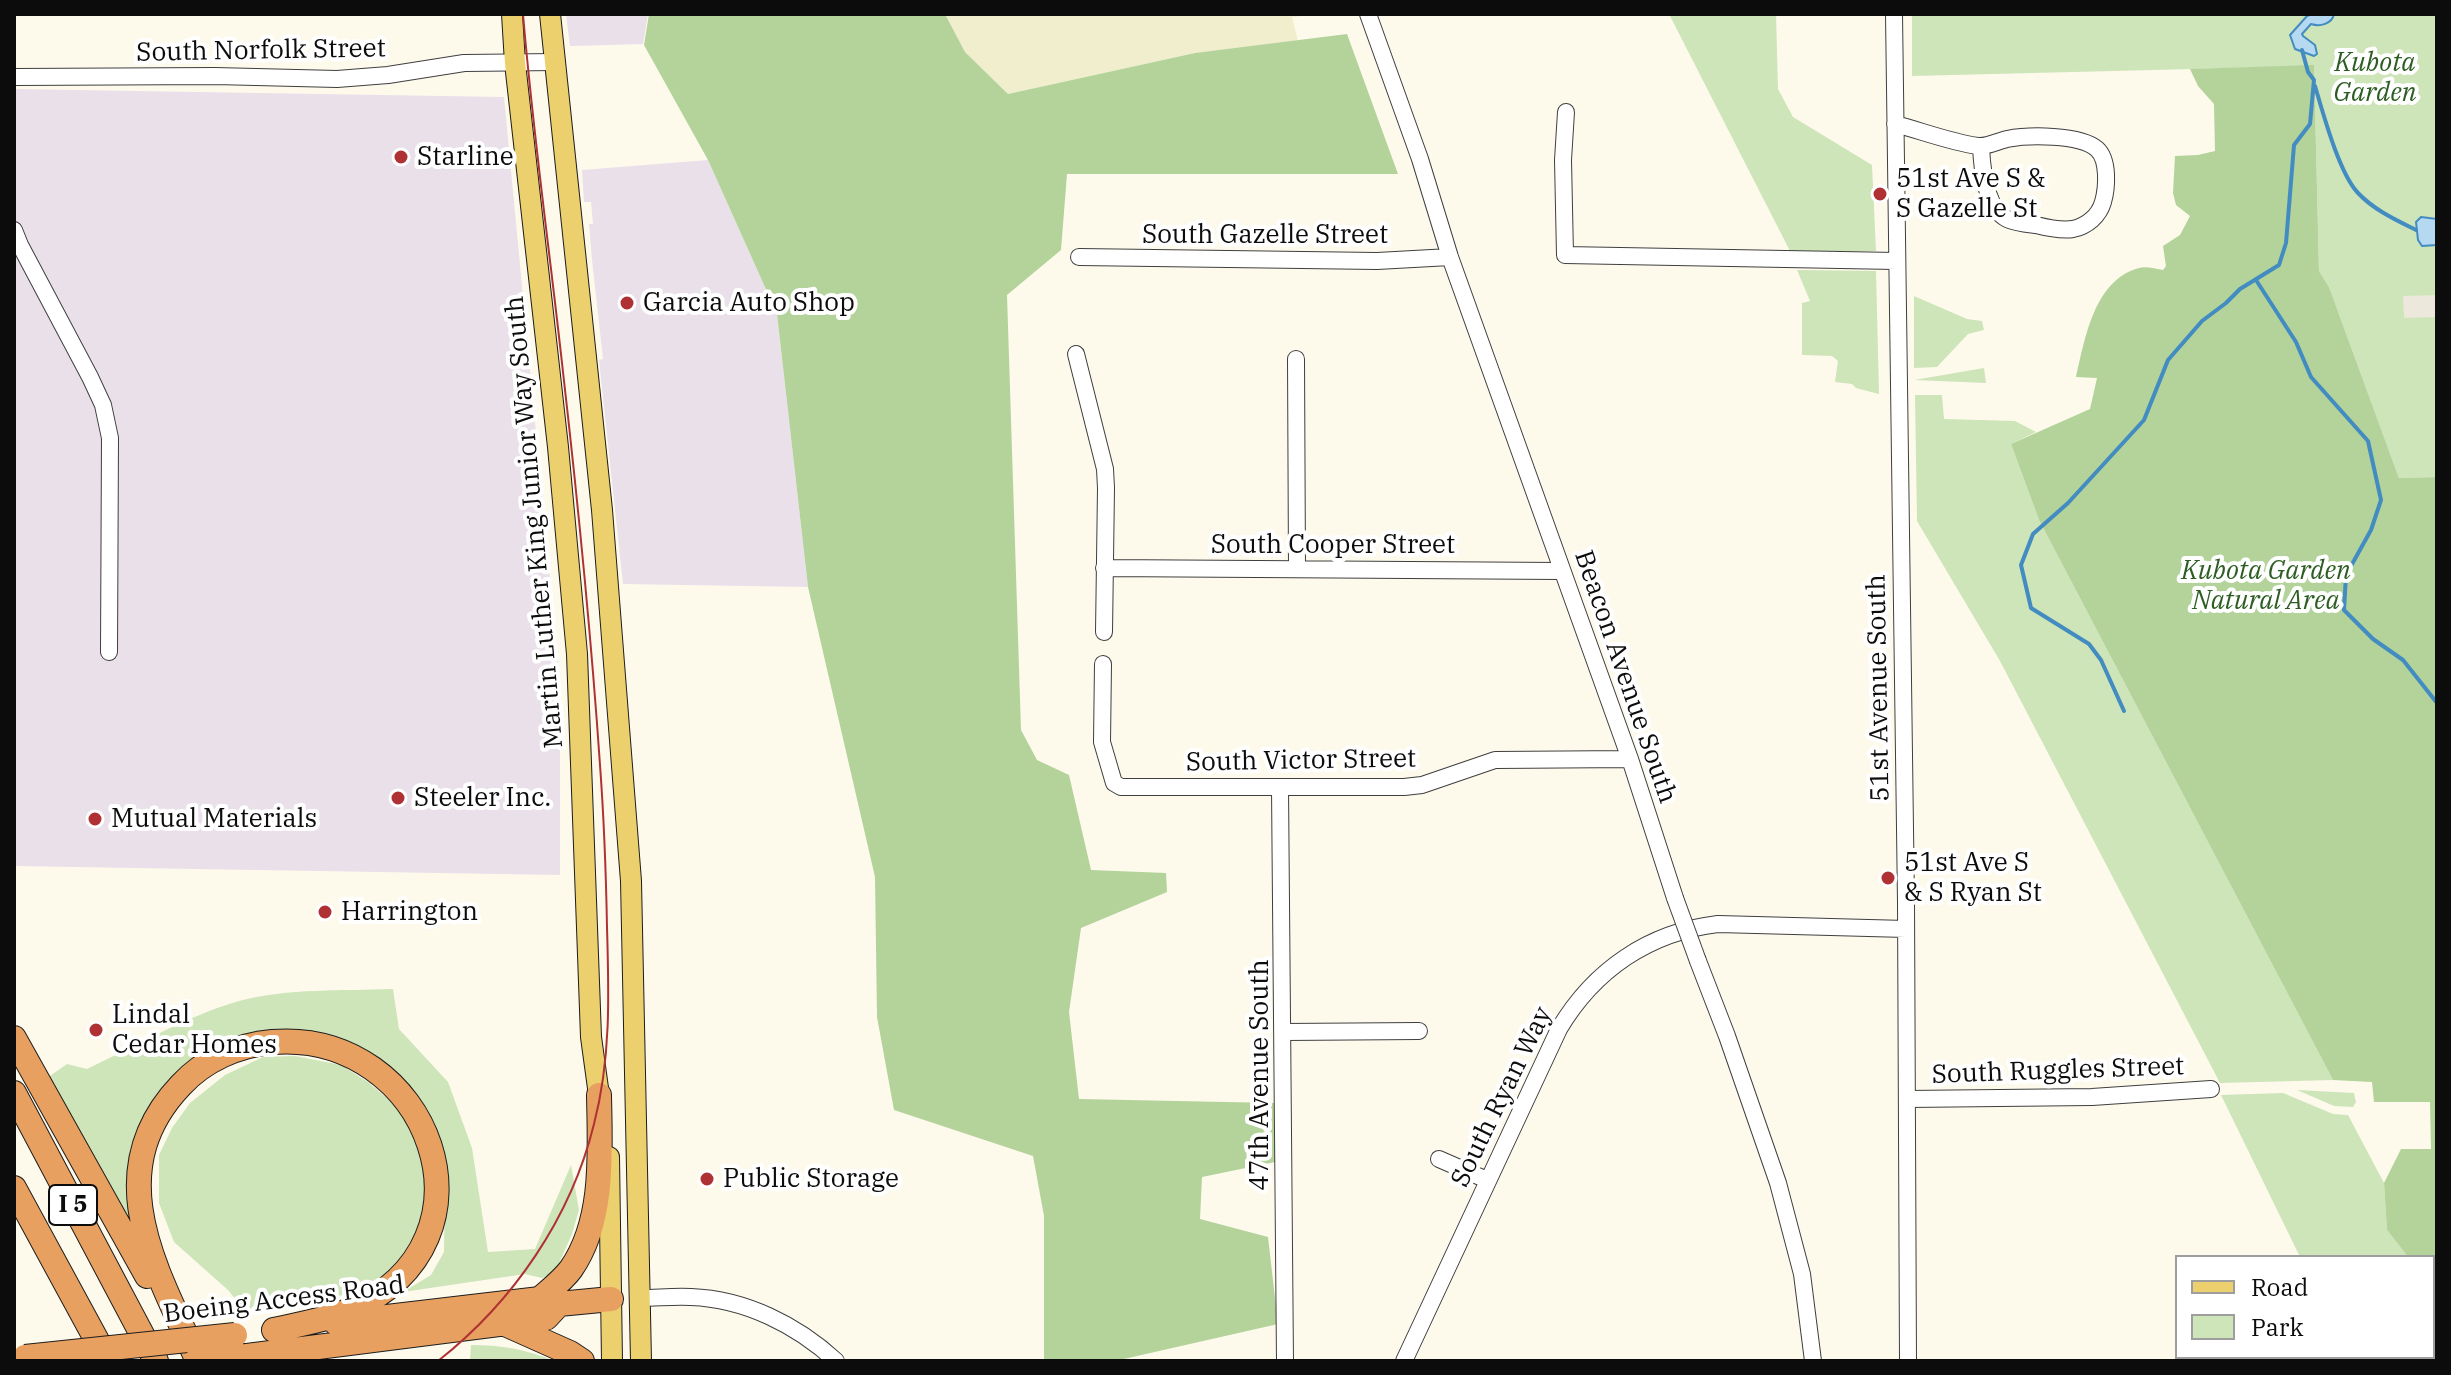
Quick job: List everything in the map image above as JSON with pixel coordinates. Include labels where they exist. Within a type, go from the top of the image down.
[{"type":"highway","points":[[14,1038],[196,1361]]},
{"type":"highway","points":[[196,1361],[154,1263],[143,1228],[138,1203],[142,1154],[157,1113],[189,1076],[209,1062],[246,1046],[285,1041],[330,1048],[350,1056],[366,1064],[395,1087],[418,1119],[429,1143],[434,1162],[436,1198],[435,1219],[430,1233],[410,1267],[399,1278],[349,1310],[274,1330]]},
{"type":"highway","name":"I 5","points":[[14,1093],[156,1361]]},
{"type":"highway","points":[[549,1301],[569,1272],[587,1236],[595,1204],[600,1164],[599,1095]]},
{"type":"highway","name":"I 5","points":[[14,1188],[108,1361]]},
{"type":"highway","name":"Boeing Access Road","points":[[196,1361],[248,1348],[274,1330],[549,1301],[611,1299]]},
{"type":"highway","name":"Boeing Access Road","points":[[19,1358],[248,1348],[503,1323],[546,1318],[549,1301]]},
{"type":"highway","points":[[503,1323],[582,1361]]},
{"type":"highway","points":[[248,1348],[334,1361]]},
{"type":"main road","name":"Martin Luther King Junior Way South","points":[[512,14],[577,654],[591,1037],[610,1168],[612,1361]]},
{"type":"main road","points":[[550,14],[602,510],[631,881],[641,1361]]},
{"type":"main road","name":"Boeing Access Road","points":[[611,1299],[641,1298]]},
{"type":"street","name":"Beacon Avenue South","points":[[1368,14],[1420,159],[1450,257],[1778,1183],[1802,1274],[1813,1361]]},
{"type":"street","name":"51st Avenue South","points":[[1894,14],[1906,929],[1908,1361]]},
{"type":"street","name":"South Norfolk Street","points":[[14,77],[337,79],[388,75],[454,64],[555,62]]},
{"type":"street","points":[[1566,112],[1563,160],[1565,255],[1896,261]]},
{"type":"street","points":[[1895,124],[1981,147],[2006,139],[2045,136],[2077,141],[2096,148],[2105,173],[2101,207],[2091,221],[2075,229],[2049,228],[2005,218],[1998,211],[1987,188],[1981,147]]},
{"type":"street","points":[[14,230],[90,377],[108,420],[109,652]]},
{"type":"street","name":"South Gazelle Street","points":[[1079,257],[1377,261],[1450,257]]},
{"type":"street","points":[[1076,354],[1105,469],[1104,632]]},
{"type":"street","points":[[1296,359],[1297,569]]},
{"type":"street","name":"South Cooper Street","points":[[1104,568],[1561,571]]},
{"type":"street","name":"South Victor Street","points":[[1103,664],[1102,742],[1114,783],[1121,787],[1404,787],[1422,785],[1498,759],[1630,759]]},
{"type":"street","name":"47th Avenue South","points":[[1280,788],[1285,1361]]},
{"type":"street","name":"South Ryan Way","points":[[1404,1361],[1565,1019],[1579,998],[1599,978],[1630,953],[1681,930],[1718,924],[1906,929]]},
{"type":"street","points":[[1284,1032],[1419,1031]]},
{"type":"street","name":"South Ruggles Street","points":[[1907,1099],[2092,1097],[2211,1089]]},
{"type":"street","points":[[1439,1159],[1487,1180]]},
{"type":"street","points":[[641,1298],[691,1297],[720,1300],[744,1307],[789,1326],[811,1339],[836,1361]]},
{"type":"shaded area","points":[[566,14],[648,14],[643,44],[570,46]]},
{"type":"shaded area","points":[[945,14],[1331,14],[1292,17],[1298,41],[1195,53],[1008,94],[965,52]]},
{"type":"shaded area","points":[[14,89],[504,97],[560,685],[560,875],[14,866]]},
{"type":"shaded area","points":[[708,160],[777,314],[808,587],[623,584],[599,360],[603,359],[589,224],[593,224],[591,202],[584,202],[582,170]]},
{"type":"shaded area","points":[[2437,295],[2437,317],[2404,318],[2403,296]]},
{"type":"green space","points":[[649,14],[945,14],[965,52],[1008,94],[1195,53],[1347,34],[1398,174],[1067,174],[1061,250],[1007,295],[1021,730],[1037,760],[1069,775],[1091,870],[1166,873],[1167,892],[1081,928],[1069,1012],[1079,1099],[1275,1103],[1275,1162],[1202,1177],[1200,1219],[1268,1237],[1278,1324],[1115,1361],[1044,1361],[1044,1216],[1033,1156],[894,1110],[877,1017],[875,877],[808,587],[777,314],[708,160],[644,45]]},
{"type":"green space","points":[[1669,14],[1776,14],[1778,89],[1793,117],[1872,165],[1876,251],[1791,253]]},
{"type":"green space","name":"Kubota Garden","points":[[1912,14],[2437,14],[2437,477],[2399,478],[2329,287],[2319,271],[2314,66],[1912,76]]},
{"type":"green space","name":"Kubota Garden Natural Area","points":[[2314,65],[2319,271],[2329,287],[2399,478],[2437,477],[2437,1292],[2435,1255],[2406,1255],[2387,1230],[2384,1183],[2401,1149],[2431,1149],[2430,1102],[2374,1102],[2372,1082],[2333,1080],[2039,520],[2011,444],[2090,409],[2097,378],[2076,377],[2094,313],[2111,285],[2124,275],[2142,267],[2163,270],[2166,266],[2163,246],[2180,235],[2190,216],[2176,205],[2173,193],[2175,156],[2215,151],[2214,104],[2198,86],[2190,69]]},
{"type":"green space","points":[[1797,270],[1876,271],[1879,394],[1852,384],[1835,382],[1838,361],[1832,356],[1802,355],[1802,303],[1810,301]]},
{"type":"green space","points":[[1914,296],[1967,319],[1982,321],[1984,330],[1968,334],[1937,367],[1914,368]]},
{"type":"green space","points":[[1984,368],[1986,383],[1914,380]]},
{"type":"green space","points":[[1915,395],[1942,395],[1944,419],[2015,421],[2036,432],[2011,444],[2039,520],[2333,1080],[2220,1083],[2000,661],[1917,521]]},
{"type":"green space","points":[[393,989],[399,1029],[448,1082],[472,1148],[488,1252],[535,1249],[571,1165],[579,1210],[555,1272],[542,1278],[525,1274],[403,1292],[431,1275],[444,1252],[445,1178],[423,1113],[292,1033],[177,1082],[131,1216],[127,1216],[112,1194],[47,1078],[67,1064],[87,1069],[181,1023],[239,1001],[296,992]]},
{"type":"green space","points":[[295,1056],[341,1065],[368,1082],[396,1106],[411,1128],[425,1167],[426,1217],[394,1268],[372,1285],[336,1297],[246,1312],[228,1290],[174,1242],[159,1203],[159,1155],[172,1128],[190,1103],[225,1075],[263,1057]]},
{"type":"green space","points":[[2297,1090],[2354,1093],[2356,1102],[2353,1107],[2334,1106]]},
{"type":"green space","points":[[2283,1093],[2333,1114],[2348,1115],[2384,1183],[2387,1230],[2406,1255],[2299,1255],[2221,1095]]},
{"type":"green space","points":[[2435,1294],[2437,1361],[2351,1361],[2435,1359]]},
{"type":"green space","points":[[471,1345],[513,1348],[553,1361],[470,1361]]},
{"type":"water","points":[[2312,14],[2334,14],[2322,25],[2311,24],[2302,34],[2315,45],[2317,54],[2314,56],[2295,49],[2290,35]]},
{"type":"water","points":[[2421,217],[2437,219],[2437,245],[2422,246],[2418,240],[2416,222]]},
{"type":"waterway","points":[[2124,711],[2101,660],[2089,644],[2031,608],[2021,565],[2033,534],[2068,503],[2144,420],[2168,360],[2202,321],[2240,289],[2279,265],[2286,243],[2294,145],[2310,124],[2314,80],[2308,72],[2302,50]]},
{"type":"waterway","points":[[2315,86],[2332,142],[2351,184],[2371,205],[2416,230]]},
{"type":"waterway","points":[[2256,280],[2296,342],[2311,377],[2368,441],[2381,500],[2371,530],[2346,575],[2344,610],[2373,639],[2403,660],[2437,703]]},
{"type":"waterway","points":[[2437,729],[2437,746]]},
{"type":"tram line","points":[[438,1361],[491,1312],[536,1256],[554,1225],[584,1159],[594,1124],[600,1100],[608,1026],[605,866],[593,667],[523,14]]},
{"type":"place","name":"Starline","points":[[401,157]]},
{"type":"place","name":"51st Ave S & S Gazelle St","points":[[1880,194]]},
{"type":"place","name":"Garcia Auto Shop","points":[[627,303]]},
{"type":"place","name":"Steeler Inc.","points":[[398,798]]},
{"type":"place","name":"Mutual Materials","points":[[95,819]]},
{"type":"place","name":"51st Ave S & S Ryan St","points":[[1888,878]]},
{"type":"place","name":"Harrington","points":[[325,912]]},
{"type":"place","name":"Lindal Cedar Homes","points":[[96,1030]]},
{"type":"place","name":"Public Storage","points":[[707,1179]]}]
